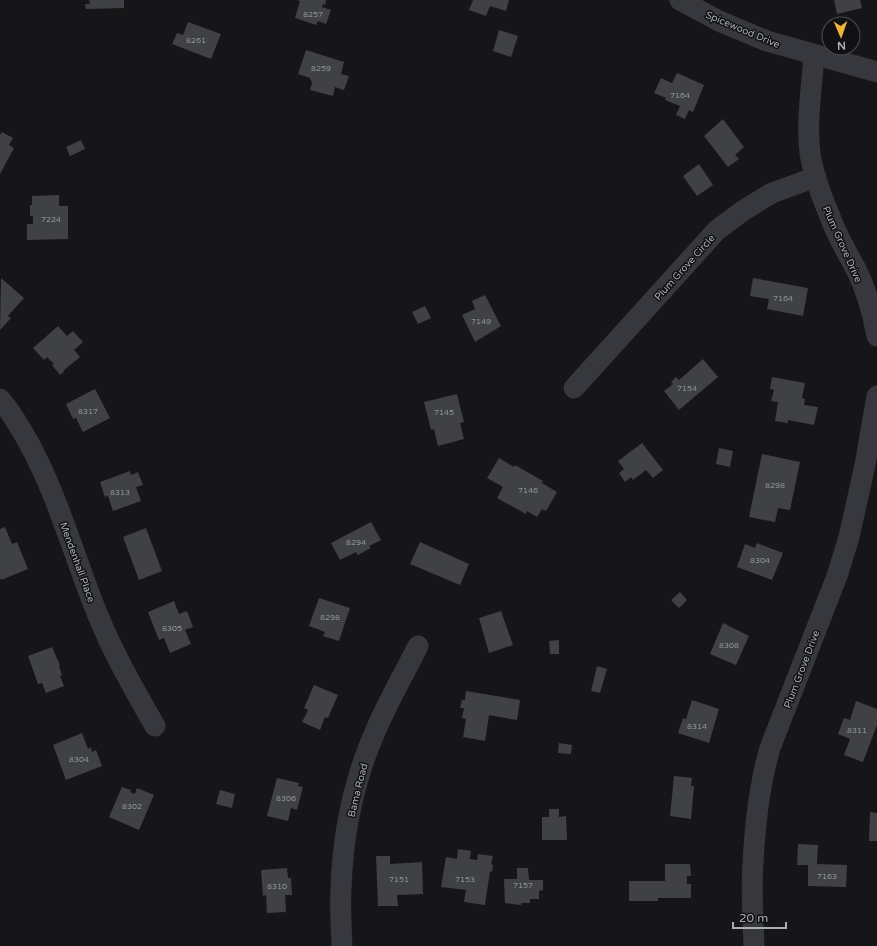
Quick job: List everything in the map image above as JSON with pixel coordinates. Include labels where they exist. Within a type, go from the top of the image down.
[{"type":"street","name":"Spicewood Drive","points":[[680,0],[719,21],[767,41],[877,72]]},
{"type":"street","name":"Plum Grove Drive","points":[[814,55],[808,129],[810,154],[829,216],[857,271],[867,299],[877,336]]},
{"type":"street","name":"Plum Grove Circle","points":[[574,388],[717,230],[744,210],[772,193],[816,176]]},
{"type":"street","name":"Plum Grove Drive","points":[[754,946],[752,864],[762,776],[770,748],[837,576],[849,537],[865,465],[877,396]]},
{"type":"street","name":"Mendenhall Place","points":[[0,399],[10,410],[33,450],[48,483],[97,614],[117,659],[155,726]]},
{"type":"street","name":"Bama Road","points":[[342,946],[342,881],[344,851],[351,807],[362,765],[378,725],[418,646]]},
{"type":"building","points":[[89,0],[124,0],[124,8],[86,9],[85,4],[90,4]]},
{"type":"building","points":[[297,0],[326,0],[325,5],[323,4],[322,7],[331,10],[326,24],[318,21],[316,25],[295,18],[300,1]]},
{"type":"building","points":[[473,0],[509,0],[506,11],[490,6],[486,16],[469,10]]},
{"type":"building","points":[[834,0],[860,0],[862,8],[837,14]]},
{"type":"building","points":[[188,22],[221,34],[211,59],[172,44],[177,33],[183,35]]},
{"type":"building","points":[[499,30],[518,36],[511,57],[493,51]]},
{"type":"building","points":[[306,50],[344,62],[341,74],[349,76],[344,90],[335,87],[333,96],[310,90],[312,83],[310,78],[298,74]]},
{"type":"building","points":[[677,73],[704,85],[693,112],[689,110],[685,119],[676,115],[680,106],[665,100],[666,98],[654,93],[661,78],[672,83]]},
{"type":"building","points":[[723,119],[744,147],[735,155],[739,159],[728,167],[704,136]]},
{"type":"building","points":[[2,132],[13,138],[9,145],[14,148],[0,174],[0,135]]},
{"type":"building","points":[[81,140],[85,149],[70,156],[66,147]]},
{"type":"building","points":[[699,164],[713,185],[697,196],[683,176]]},
{"type":"building","points":[[59,195],[59,206],[68,206],[68,239],[27,240],[27,224],[33,224],[33,216],[30,216],[32,196]]},
{"type":"building","points":[[1,278],[24,298],[8,316],[11,318],[0,330]]},
{"type":"building","points":[[753,278],[808,288],[803,316],[767,309],[769,299],[750,296]]},
{"type":"building","points":[[485,295],[501,326],[475,342],[462,315],[475,309],[472,301]]},
{"type":"building","points":[[425,306],[431,318],[418,324],[412,312]]},
{"type":"building","points":[[58,326],[67,336],[73,331],[83,342],[74,350],[80,357],[60,375],[52,365],[54,364],[47,357],[44,360],[33,348]]},
{"type":"building","points":[[703,359],[718,377],[679,410],[664,391],[673,384],[671,382],[676,377],[679,380]]},
{"type":"building","points":[[772,377],[805,383],[802,398],[805,399],[804,405],[818,407],[814,425],[788,420],[788,423],[775,421],[778,402],[771,401],[774,390],[770,389]]},
{"type":"building","points":[[95,389],[110,418],[83,432],[76,418],[73,419],[66,404]]},
{"type":"building","points":[[457,394],[464,422],[460,423],[464,439],[438,446],[434,429],[431,430],[424,402]]},
{"type":"building","points":[[642,443],[663,470],[653,478],[646,470],[633,480],[631,477],[625,482],[619,473],[624,469],[618,461]]},
{"type":"building","points":[[719,448],[733,451],[730,467],[716,464]]},
{"type":"building","points":[[762,454],[800,462],[790,510],[778,508],[775,522],[749,517]]},
{"type":"building","points":[[499,458],[514,467],[515,465],[543,481],[542,483],[557,492],[546,511],[542,509],[537,517],[527,511],[526,514],[497,498],[503,487],[487,478]]},
{"type":"building","points":[[130,471],[131,475],[138,472],[143,485],[136,487],[141,501],[113,511],[108,496],[105,497],[100,482]]},
{"type":"building","points":[[371,522],[381,540],[369,546],[371,548],[358,555],[356,552],[340,560],[331,543]]},
{"type":"building","points":[[5,527],[12,544],[17,542],[28,569],[1,580],[0,529]]},
{"type":"building","points":[[146,528],[162,571],[139,580],[123,537]]},
{"type":"building","points":[[420,542],[469,564],[460,585],[410,564]]},
{"type":"building","points":[[757,543],[783,553],[772,580],[737,567],[745,544],[755,548]]},
{"type":"building","points":[[680,592],[687,600],[679,608],[671,600]]},
{"type":"building","points":[[319,598],[350,608],[339,641],[323,636],[325,632],[309,626]]},
{"type":"building","points":[[174,601],[179,614],[187,611],[193,627],[185,630],[191,644],[170,653],[164,638],[159,640],[148,612]]},
{"type":"building","points":[[501,611],[513,645],[489,653],[479,618]]},
{"type":"building","points":[[723,623],[749,636],[736,665],[710,654]]},
{"type":"building","points":[[559,640],[559,654],[550,654],[549,641]]},
{"type":"building","points":[[52,647],[60,665],[62,675],[60,676],[64,686],[46,693],[42,683],[38,684],[28,656]]},
{"type":"building","points":[[597,666],[607,669],[600,693],[591,691]]},
{"type":"building","points":[[314,685],[338,695],[328,718],[325,717],[320,730],[302,722],[308,710],[304,708]]},
{"type":"building","points":[[466,691],[520,700],[517,720],[489,715],[485,741],[463,737],[466,719],[462,718],[464,708],[460,708],[462,700],[465,700]]},
{"type":"building","points":[[692,700],[719,709],[709,743],[678,733],[683,718],[686,719]]},
{"type":"building","points":[[856,701],[877,709],[877,725],[863,762],[844,755],[850,739],[838,734],[844,718],[850,720]]},
{"type":"building","points":[[82,733],[88,749],[91,747],[92,752],[96,750],[102,766],[66,780],[53,745]]},
{"type":"building","points":[[559,743],[572,745],[571,754],[558,753]]},
{"type":"building","points":[[674,776],[692,778],[691,786],[694,786],[691,819],[670,816]]},
{"type":"building","points":[[277,778],[299,783],[298,786],[303,787],[297,810],[291,808],[288,821],[267,816]]},
{"type":"building","points":[[122,787],[131,790],[130,792],[135,794],[137,788],[154,795],[139,830],[109,817]]},
{"type":"building","points":[[220,790],[235,794],[232,808],[216,804]]},
{"type":"building","points":[[549,809],[559,809],[559,817],[566,816],[567,840],[542,840],[542,817],[549,817]]},
{"type":"building","points":[[870,812],[877,813],[877,841],[869,841]]},
{"type":"building","points":[[798,844],[818,845],[817,864],[847,865],[846,887],[808,886],[808,865],[797,865]]},
{"type":"building","points":[[458,849],[471,851],[470,859],[477,860],[478,854],[493,856],[491,864],[493,865],[492,872],[490,871],[485,905],[464,902],[466,890],[441,887],[446,857],[457,859]]},
{"type":"building","points":[[376,856],[390,856],[390,864],[422,862],[423,894],[397,895],[398,906],[378,906]]},
{"type":"building","points":[[665,864],[690,864],[691,876],[687,876],[687,884],[691,884],[691,898],[658,898],[658,901],[629,901],[629,881],[665,881]]},
{"type":"building","points":[[287,868],[288,878],[291,878],[292,895],[285,895],[286,912],[267,913],[266,895],[263,896],[261,870]]},
{"type":"building","points":[[517,868],[528,868],[529,880],[543,880],[543,890],[539,891],[539,899],[530,899],[530,903],[521,903],[521,905],[505,903],[504,879],[517,879]]}]
